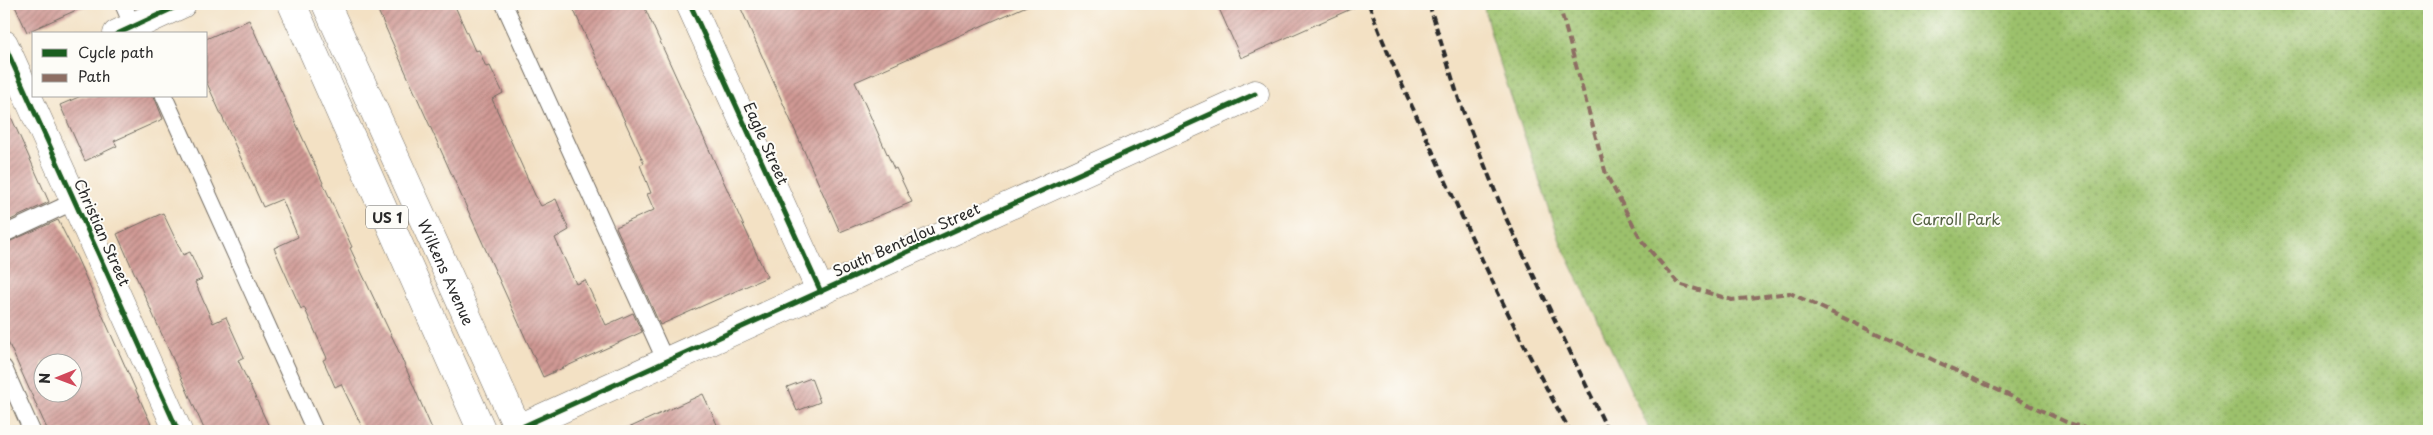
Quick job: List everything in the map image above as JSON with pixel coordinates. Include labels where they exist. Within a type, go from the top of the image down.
[{"type":"street","points":[[127,24],[182,4]]},
{"type":"street","name":"US 1","points":[[292,4],[482,431]]},
{"type":"street","name":"Wilkens Avenue","points":[[326,4],[517,431]]},
{"type":"street","name":"Eagle Street","points":[[690,4],[821,292]]},
{"type":"street","name":"Christian Street","points":[[4,44],[178,431]]},
{"type":"street","name":"South Bentalou Street","points":[[517,431],[1256,94]]},
{"type":"lane","points":[[504,4],[666,362]]},
{"type":"lane","points":[[165,98],[315,431]]},
{"type":"lane","points":[[4,234],[75,200]]},
{"type":"lane","points":[[4,368],[32,431]]},
{"type":"green space","name":"Carroll Park","points":[[1483,4],[2429,4],[2429,431],[1650,431],[1560,241],[1495,49]]},
{"type":"building","points":[[14,4],[90,4],[27,32]]},
{"type":"building","points":[[375,4],[454,4],[475,51],[479,50],[486,67],[490,66],[503,93],[492,99],[535,195],[541,206],[556,199],[569,230],[555,238],[576,284],[585,280],[606,325],[633,313],[642,332],[543,377]]},
{"type":"building","points":[[571,4],[643,4],[767,277],[660,325],[616,227],[654,210],[647,194],[651,193],[640,165],[644,163]]},
{"type":"building","points":[[739,4],[1031,4],[855,82],[894,169],[896,168],[912,202],[840,232]]},
{"type":"building","points":[[1217,4],[1362,4],[1241,58]]},
{"type":"building","points":[[249,20],[433,431],[364,431],[341,384],[335,387],[323,360],[327,358],[304,307],[301,309],[274,248],[298,237],[282,199],[263,207],[208,85],[208,38]]},
{"type":"building","points":[[76,98],[155,98],[163,119],[114,141],[117,146],[85,161],[60,105]]},
{"type":"building","points":[[4,101],[49,202],[4,223]]},
{"type":"building","points":[[163,213],[183,255],[190,252],[202,279],[195,282],[213,323],[226,317],[244,357],[238,360],[271,431],[205,431],[117,234]]},
{"type":"building","points":[[58,220],[77,258],[154,431],[48,431],[35,402],[82,402],[82,352],[32,352],[32,395],[4,333],[4,244]]},
{"type":"building","points":[[811,378],[820,402],[797,411],[787,387]]},
{"type":"building","points":[[703,394],[720,431],[622,431]]},
{"type":"railway","points":[[1369,4],[1383,41],[1481,257],[1515,327],[1570,431]]},
{"type":"railway","points":[[1429,4],[1461,106],[1505,216],[1608,431]]},
{"type":"marked path","points":[[1559,4],[1606,174],[1642,241],[1679,284],[1732,300],[1790,293],[2066,422],[2093,431]]},
{"type":"cycle path","points":[[121,32],[182,4]]},
{"type":"cycle path","points":[[690,4],[821,292]]},
{"type":"cycle path","points":[[4,44],[178,431]]},
{"type":"cycle path","points":[[513,431],[1255,94]]}]
